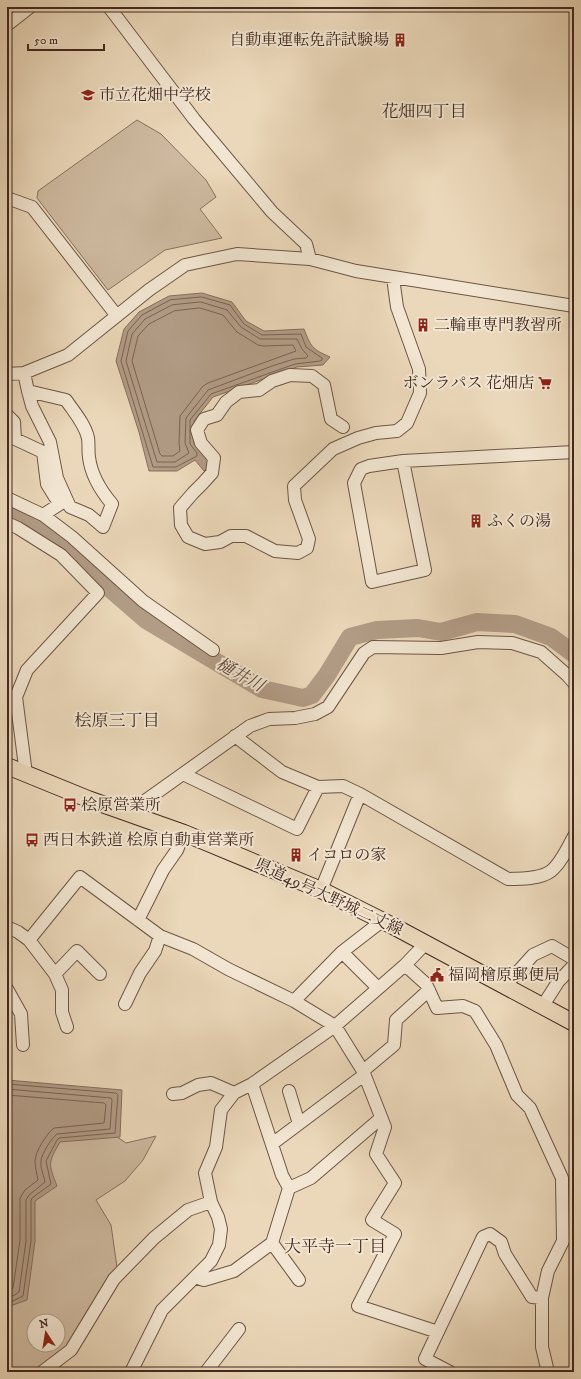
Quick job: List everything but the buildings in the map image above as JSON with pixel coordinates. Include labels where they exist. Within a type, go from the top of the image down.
[{"type":"main road","name":"県道49号大野城二丈線","points":[[7,766],[88,799],[184,834],[321,890],[574,1023]]},
{"type":"street","points":[[7,25],[30,7]]},
{"type":"street","points":[[109,7],[194,119],[272,212],[306,244],[310,259]]},
{"type":"street","points":[[7,198],[32,207],[117,316]]},
{"type":"street","points":[[7,374],[24,373],[68,355],[149,290],[185,265],[237,254],[310,259],[356,271],[393,278],[574,306]]},
{"type":"street","points":[[343,426],[331,420],[324,385],[312,376],[290,375],[272,381],[259,390],[239,392],[226,402],[216,414],[204,419],[197,430],[201,443],[214,458],[212,473],[192,492],[180,508],[181,525],[188,537],[205,544],[220,542],[231,536],[246,536],[275,550],[298,553],[307,548],[309,539],[295,500],[294,486],[333,449],[358,438],[376,433],[397,431],[407,423],[420,393],[419,369],[397,307],[393,278]]},
{"type":"street","points":[[24,373],[32,406],[50,442],[61,499]]},
{"type":"street","points":[[7,415],[14,422],[15,439],[43,452],[47,484],[70,507],[89,515],[103,527],[112,504],[95,480],[89,458],[88,439],[83,424],[66,400],[28,391]]},
{"type":"street","points":[[404,461],[425,570],[372,582],[354,483],[361,469],[369,466],[404,461],[574,452]]},
{"type":"street","points":[[7,498],[43,515],[72,537],[143,601],[212,650]]},
{"type":"street","points":[[43,515],[61,499]]},
{"type":"street","points":[[7,523],[18,528],[61,555],[98,593],[27,670],[16,697],[26,774]]},
{"type":"street","points":[[128,813],[250,726],[269,719],[295,718],[315,714],[328,707],[364,653],[373,647],[441,648],[478,642],[512,642],[541,652],[574,683]]},
{"type":"street","points":[[235,736],[282,772],[318,787],[343,786],[360,794],[508,879],[528,879],[550,871],[566,852],[574,836]]},
{"type":"street","points":[[183,774],[297,829],[318,787]]},
{"type":"street","points":[[321,890],[360,794]]},
{"type":"street","points":[[138,920],[156,882],[177,850],[184,834]]},
{"type":"street","points":[[29,940],[80,877],[160,936],[193,949],[228,969],[294,1000],[335,1026],[363,1073],[385,1127],[376,1154],[395,1183],[372,1220],[394,1234],[358,1306],[438,1332]]},
{"type":"street","points":[[294,1000],[342,952],[382,921]]},
{"type":"street","points":[[7,927],[18,932],[29,940],[55,974],[62,990],[62,1012],[67,1027]]},
{"type":"street","points":[[125,1004],[140,973],[155,951],[160,936]]},
{"type":"street","points":[[131,1372],[162,1310],[211,1261],[219,1245],[221,1229],[218,1217],[211,1202],[205,1173],[216,1147],[221,1110],[234,1093],[252,1084],[335,1026],[405,965],[425,944]]},
{"type":"street","points":[[505,986],[533,955],[552,946],[574,959]]},
{"type":"street","points":[[55,974],[77,951],[100,974]]},
{"type":"street","points":[[342,952],[378,988]]},
{"type":"street","points":[[405,965],[426,984],[437,1008],[463,1006],[474,1011],[496,1045],[517,1095],[530,1108],[562,1178],[562,1241],[548,1271],[542,1298],[542,1347],[548,1372]]},
{"type":"street","points":[[542,1007],[558,982],[574,965]]},
{"type":"street","points":[[7,989],[21,1014],[23,1045]]},
{"type":"street","points":[[272,1144],[363,1073],[394,1045],[396,1020],[429,990]]},
{"type":"street","points":[[173,1094],[186,1091],[198,1085],[211,1083],[234,1093]]},
{"type":"street","points":[[195,1277],[204,1280],[234,1271],[272,1243],[289,1188],[282,1175],[252,1084]]},
{"type":"street","points":[[289,1092],[299,1124]]},
{"type":"street","points":[[289,1188],[311,1178],[381,1118]]},
{"type":"street","points":[[42,1372],[71,1350],[114,1279],[154,1238],[188,1210],[211,1202]]},
{"type":"street","points":[[450,1372],[425,1359],[483,1237],[490,1234],[501,1242],[505,1254],[532,1297],[542,1298]]},
{"type":"street","points":[[272,1243],[299,1280]]},
{"type":"street","points":[[206,1372],[239,1330]]},
{"type":"shaded area","points":[[137,120],[161,134],[206,180],[216,197],[200,209],[222,238],[165,250],[108,290],[37,198],[38,191]]},
{"type":"shaded area","points":[[107,1130],[126,1143],[156,1136],[143,1160],[125,1181],[96,1200],[111,1225],[117,1267],[69,1347],[66,1349],[66,1313],[26,1313],[26,1353],[61,1353],[36,1372],[7,1372],[7,1282],[44,1160],[59,1133]]},
{"type":"water","points":[[202,293],[232,302],[246,321],[264,331],[304,329],[308,340],[313,347],[319,352],[330,357],[323,365],[297,367],[213,397],[194,421],[194,443],[211,464],[204,471],[195,460],[177,471],[149,471],[139,432],[116,361],[124,329],[139,312],[169,296]]},
{"type":"water","points":[[7,1080],[122,1090],[120,1137],[60,1142],[56,1149],[51,1159],[51,1168],[57,1186],[35,1201],[35,1241],[27,1300],[10,1306],[7,1300]]},
{"type":"waterway","name":"樋井川","points":[[7,512],[40,528],[146,620],[262,689],[303,698],[312,695],[327,675],[350,637],[377,630],[418,628],[441,632],[477,622],[515,624],[551,637],[574,654]]},
{"type":"place","name":"自動車運転免許試験場","points":[[400,40]]},
{"type":"place","name":"市立花畑中学校","points":[[88,95]]},
{"type":"place","name":"二輪車専門教習所","points":[[423,325]]},
{"type":"place","name":"ボンラパス 花畑店","points":[[545,383]]},
{"type":"place","name":"ふくの湯","points":[[476,521]]},
{"type":"place","name":"桧原営業所","points":[[70,805]]},
{"type":"place","name":"西日本鉄道 桧原自動車営業所","points":[[32,840]]},
{"type":"place","name":"イコロの家","points":[[296,855]]},
{"type":"place","name":"福岡檜原郵便局","points":[[437,975]]},
{"type":"district","name":"花畑四丁目","points":[[424,112]]},
{"type":"district","name":"桧原三丁目","points":[[117,721]]},
{"type":"district","name":"大平寺一丁目","points":[[335,1247]]}]
